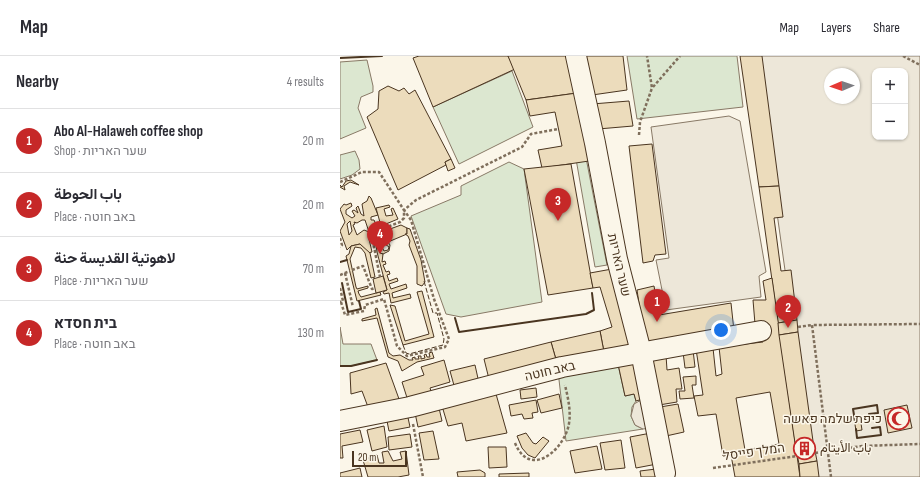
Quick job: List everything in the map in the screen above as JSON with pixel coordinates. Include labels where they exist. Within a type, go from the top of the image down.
[{"type":"street","name":"שער האריות","points":[[576,56],[594,136],[617,259],[641,352],[665,473]]},
{"type":"street","name":"באב חוטה","points":[[340,421],[410,407],[562,367],[762,331]]},
{"type":"path","points":[[647,56],[652,88]]},
{"type":"path","points":[[639,135],[640,122],[652,88],[680,56]]},
{"type":"path","points":[[903,56],[920,65]]},
{"type":"path","points":[[404,210],[416,200],[522,147],[531,134],[558,129]]},
{"type":"path","points":[[340,182],[362,172],[379,172],[411,220],[434,299],[449,339],[445,347],[407,356],[397,346],[384,299],[365,305],[364,311],[345,315],[341,302],[343,301],[340,288]]},
{"type":"path","points":[[380,277],[373,242],[384,236],[387,227],[400,222],[404,218],[404,210]]},
{"type":"path","points":[[340,238],[342,245],[340,247]]},
{"type":"path","points":[[340,275],[363,266],[372,289],[375,288]]},
{"type":"path","points":[[345,273],[353,306]]},
{"type":"path","points":[[798,327],[812,325],[920,324]]},
{"type":"path","points":[[812,325],[831,477]]},
{"type":"path","points":[[515,443],[519,454],[530,462],[537,464],[544,462],[560,443],[568,429],[570,417],[562,367]]},
{"type":"path","points":[[410,407],[423,477]]},
{"type":"path","points":[[815,453],[862,446],[920,444]]},
{"type":"path","name":"המלך פייסל","points":[[713,468],[797,456]]},
{"type":"green space","points":[[627,56],[737,56],[743,107],[637,119]]},
{"type":"green space","points":[[367,60],[373,92],[361,97],[358,108],[366,128],[340,139],[340,62]]},
{"type":"green space","points":[[512,71],[533,127],[459,164],[433,107]]},
{"type":"green space","points":[[355,151],[359,160],[360,169],[352,175],[340,179],[340,155]]},
{"type":"green space","points":[[586,158],[607,265],[595,267],[576,159]]},
{"type":"green space","points":[[509,162],[524,169],[542,302],[461,317],[446,314],[411,216],[461,195],[461,186]]},
{"type":"green space","points":[[340,327],[343,344],[371,344],[377,360],[351,366],[340,366]]},
{"type":"green space","points":[[617,360],[625,396],[634,394],[636,401],[632,407],[631,416],[635,425],[643,429],[566,441],[558,371]]},
{"type":"shaded area","points":[[755,56],[920,56],[920,477],[814,477]]},
{"type":"shaded area","points":[[729,116],[740,121],[766,272],[759,276],[761,297],[666,310],[656,260],[669,258],[651,127]]},
{"type":"shaded area","points":[[643,399],[650,428],[643,429],[635,425],[631,416],[634,404]]},
{"type":"building","points":[[419,56],[508,56],[515,69],[433,107],[413,58]]},
{"type":"building","points":[[508,56],[570,56],[577,93],[526,100]]},
{"type":"building","points":[[582,56],[623,56],[627,90],[592,95]]},
{"type":"building","points":[[740,56],[762,56],[779,186],[759,187]]},
{"type":"building","points":[[388,86],[399,91],[404,88],[409,94],[415,90],[451,159],[445,162],[446,165],[398,190],[367,117],[378,109],[379,91]]},
{"type":"building","points":[[577,93],[589,161],[542,168],[538,150],[562,146],[555,112],[530,116],[526,100]]},
{"type":"building","points":[[629,101],[633,126],[598,129],[592,104]]},
{"type":"building","points":[[652,144],[666,254],[655,255],[653,261],[643,263],[629,146]]},
{"type":"building","points":[[451,159],[455,168],[448,171],[445,162]]},
{"type":"building","points":[[571,164],[593,288],[548,295],[524,169]]},
{"type":"building","points":[[351,180],[359,185],[350,182],[344,186],[345,190],[340,187],[340,185],[342,187],[346,181]]},
{"type":"building","points":[[779,186],[783,217],[774,218],[781,271],[791,270],[797,320],[778,323],[759,187]]},
{"type":"building","points":[[369,196],[378,215],[371,217],[371,220],[374,220],[378,229],[371,233],[372,238],[369,239],[372,252],[368,253],[360,244],[351,246],[347,250],[340,231],[345,222],[340,209],[344,204],[346,205],[351,203],[352,206],[346,210],[346,214],[352,218],[355,216],[352,211],[354,210],[358,213],[356,208],[358,206],[361,214],[364,216],[362,204],[367,201]],"holes":[[[365,220],[369,232],[364,230],[357,235],[353,225],[355,224],[354,222],[357,223]],[[350,221],[352,231],[349,235],[347,224]]]},
{"type":"building","points":[[389,205],[390,207],[384,209],[386,216],[393,215],[391,209],[393,208],[398,219],[381,226],[376,208]]},
{"type":"building","points":[[401,225],[407,228],[407,234],[388,242],[390,245],[389,251],[383,254],[380,253],[378,243],[390,237],[390,229]],"holes":[[[385,244],[389,247],[388,250],[384,251],[382,247]]]},
{"type":"building","points":[[407,228],[410,229],[421,260],[425,282],[422,286],[417,284],[417,266],[409,245],[410,241],[408,236],[405,234],[407,234]]},
{"type":"building","points":[[378,243],[380,253],[383,254],[382,262],[385,261],[386,264],[383,265],[386,272],[389,271],[390,274],[387,275],[389,281],[397,278],[398,281],[389,284],[391,289],[406,284],[407,288],[392,293],[393,298],[410,294],[411,298],[391,303],[389,293],[384,294],[383,292],[387,290],[377,252],[376,244]]},
{"type":"building","points":[[360,244],[370,253],[375,277],[371,278],[365,253],[361,248],[355,247],[350,259],[356,287],[357,289],[368,286],[368,288],[358,291],[361,297],[380,292],[381,295],[357,301],[346,256],[349,254],[351,246]]},
{"type":"building","points":[[612,269],[632,346],[604,352],[600,331],[612,327],[600,287],[593,288],[590,273]]},
{"type":"building","points":[[383,276],[387,290],[376,293],[373,279]]},
{"type":"building","points":[[772,278],[800,477],[735,477],[731,455],[723,456],[716,414],[698,416],[694,396],[703,395],[696,349],[713,348],[716,376],[722,374],[719,347],[763,342],[761,331],[755,324],[753,300],[766,300],[763,281]],"holes":[[[770,392],[779,444],[745,450],[736,398]]]},
{"type":"building","points":[[654,286],[659,315],[731,303],[734,331],[645,344],[637,290]]},
{"type":"building","points":[[422,291],[434,337],[403,345],[390,305],[395,306],[405,341],[429,334],[417,292]]},
{"type":"building","points":[[377,308],[389,353],[393,356],[400,355],[409,360],[413,360],[412,358],[415,357],[415,359],[419,359],[418,356],[421,356],[421,359],[425,358],[424,355],[426,354],[427,357],[430,357],[429,353],[432,352],[434,358],[417,362],[402,371],[398,361],[388,357],[377,318],[362,321],[362,319],[376,315],[375,309]]},
{"type":"building","points":[[797,320],[798,332],[779,335],[778,323]]},
{"type":"building","points":[[600,331],[604,352],[557,363],[551,342]]},
{"type":"building","points":[[798,332],[813,441],[795,443],[779,335]]},
{"type":"building","points":[[551,342],[557,363],[489,379],[484,359]]},
{"type":"building","points":[[693,350],[695,367],[685,368],[683,352]]},
{"type":"building","points":[[666,355],[667,370],[679,368],[682,389],[676,389],[677,402],[659,405],[652,357]]},
{"type":"building","points":[[444,360],[450,382],[430,388],[433,397],[409,404],[402,382],[424,375],[421,367]]},
{"type":"building","points":[[633,360],[643,399],[636,401],[634,394],[625,396],[618,364]]},
{"type":"building","points":[[386,363],[399,399],[368,407],[362,391],[351,394],[350,373]]},
{"type":"building","points":[[475,365],[479,383],[455,389],[450,371]]},
{"type":"building","points":[[696,376],[696,385],[692,385],[694,398],[680,399],[679,391],[685,391],[683,377]]},
{"type":"building","points":[[536,388],[537,397],[521,399],[520,390]]},
{"type":"building","points":[[496,394],[507,433],[466,441],[462,423],[448,426],[442,406]]},
{"type":"building","points":[[559,394],[562,408],[541,413],[537,400]]},
{"type":"building","points":[[536,400],[538,412],[532,413],[533,418],[524,419],[522,414],[511,416],[509,405]]},
{"type":"building","points":[[678,404],[684,432],[666,436],[660,407]]},
{"type":"building","name":"כיפת שלמה פאשה","points":[[907,405],[912,428],[888,433],[884,410]]},
{"type":"building","points":[[439,408],[442,421],[418,427],[415,413]]},
{"type":"building","points":[[407,413],[410,427],[389,431],[386,416]]},
{"type":"building","points":[[860,417],[862,430],[856,431],[854,418]]},
{"type":"building","points":[[384,426],[387,447],[372,451],[367,430]]},
{"type":"building","points":[[360,430],[363,442],[342,446],[343,458],[340,458],[340,434]]},
{"type":"building","points":[[433,431],[439,459],[424,460],[419,433]]},
{"type":"building","points":[[526,433],[533,443],[536,444],[543,437],[549,441],[535,458],[528,455],[522,448],[517,436]]},
{"type":"building","points":[[651,433],[657,464],[636,468],[630,437]]},
{"type":"building","points":[[410,434],[412,447],[389,450],[388,437]]},
{"type":"building","points":[[621,440],[625,468],[605,470],[600,443]]},
{"type":"building","name":"باب الأيتام","points":[[813,441],[817,461],[799,464],[795,443]]},
{"type":"building","points":[[597,446],[602,469],[575,473],[570,451]]},
{"type":"building","points":[[488,447],[506,447],[507,467],[489,468]]},
{"type":"building","points":[[388,451],[393,461],[402,459],[400,452],[406,451],[409,475],[398,477],[368,477],[363,460],[377,455],[379,463],[384,463],[382,452]]},
{"type":"building","points":[[817,461],[819,477],[800,477],[799,464]]},
{"type":"building","points":[[360,468],[362,477],[340,477],[340,473]]},
{"type":"building","points":[[656,469],[657,477],[641,477],[640,471]]},
{"type":"building","points":[[480,470],[485,473],[485,477],[458,477],[457,472]]},
{"type":"building","points":[[529,473],[529,477],[499,477],[499,474]]},
{"type":"fence","points":[[403,345],[406,353],[409,354],[443,345],[444,339],[437,313],[433,313],[424,281]]},
{"type":"wall","points":[[340,58],[382,56]]},
{"type":"wall","points":[[340,262],[347,260]]},
{"type":"wall","points":[[342,283],[348,312],[361,309],[359,301]]},
{"type":"wall","points":[[455,318],[459,332],[586,314],[594,310],[592,293]]},
{"type":"wall","points":[[340,366],[351,366],[377,360]]},
{"type":"wall","points":[[855,421],[853,409],[877,405],[878,413],[869,414]]},
{"type":"wall","points":[[856,429],[857,438],[881,435],[880,427],[872,428]]},
{"type":"place","name":"لاهوتية القديسة حنة","points":[[558,221]]},
{"type":"place","name":"בית חסדא","points":[[380,254]]},
{"type":"place","name":"Abo Al-Halaweh coffee shop","points":[[657,322]]},
{"type":"place","name":"باب الحوطة","points":[[788,328]]},
{"type":"place","name":"כיפת שלמה פאשה","points":[[898,419]]},
{"type":"place","name":"باب الأيتام","points":[[805,448]]}]
